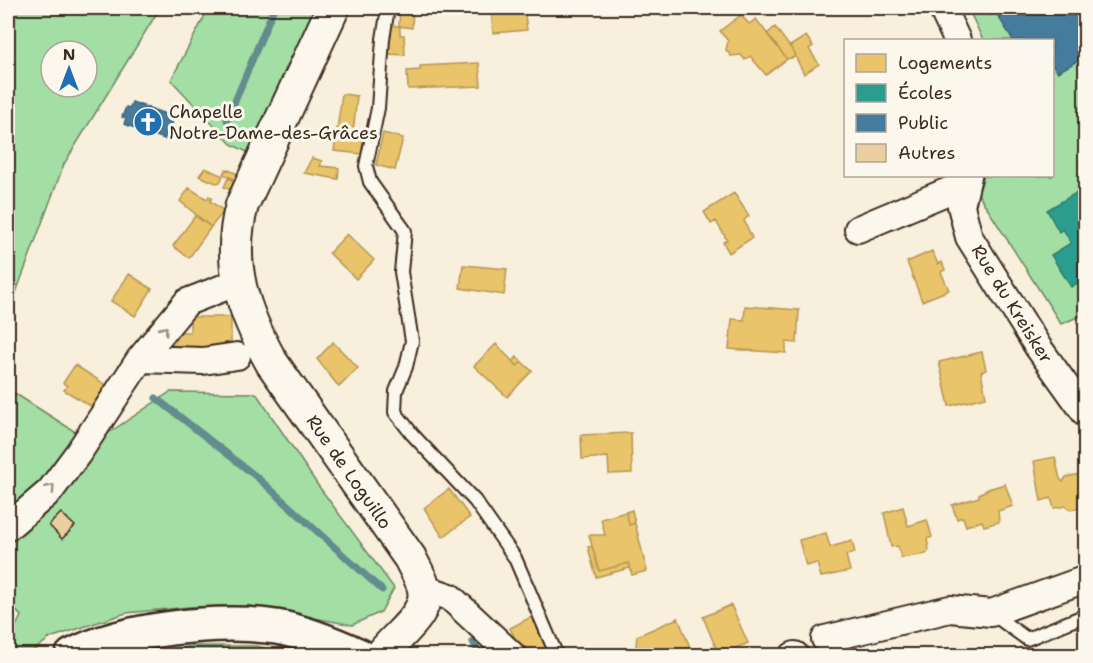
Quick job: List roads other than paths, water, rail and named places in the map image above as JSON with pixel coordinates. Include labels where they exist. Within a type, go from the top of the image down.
[{"type":"main road","points":[[72,656],[134,634],[210,624],[277,627],[332,643],[360,656]]},
{"type":"street","name":"Rue de Loguillo","points":[[333,8],[242,205],[235,231],[238,282],[257,337],[272,363],[410,558],[424,588]]},
{"type":"street","points":[[942,8],[957,39]]},
{"type":"street","name":"Rue du Kreisker","points":[[858,229],[966,180]]},
{"type":"street","name":"Rue du Kreisker","points":[[966,180],[961,206],[969,237],[1038,347],[1086,414]]},
{"type":"street","points":[[8,527],[50,490],[79,452],[140,359],[187,302],[238,282]]},
{"type":"street","points":[[140,359],[203,361],[237,356]]},
{"type":"street","points":[[825,639],[950,609],[991,613],[1085,582]]},
{"type":"street","points":[[381,656],[417,615],[424,602],[424,588],[450,597],[513,656]]},
{"type":"lane","points":[[388,8],[382,39],[378,108],[366,166],[370,182],[405,231],[401,272],[409,307],[412,341],[406,367],[396,391],[396,412],[412,434],[475,501],[515,558],[557,656]]},
{"type":"lane","points":[[991,613],[1027,639],[1086,615]]},
{"type":"waterway","points":[[227,120],[274,8]]},
{"type":"waterway","points":[[156,398],[258,478],[382,590]]},
{"type":"waterway","points":[[473,642],[481,656]]},
{"type":"place","name":"Chapelle Notre-Dame-des-Grâces","points":[[148,122]]}]
